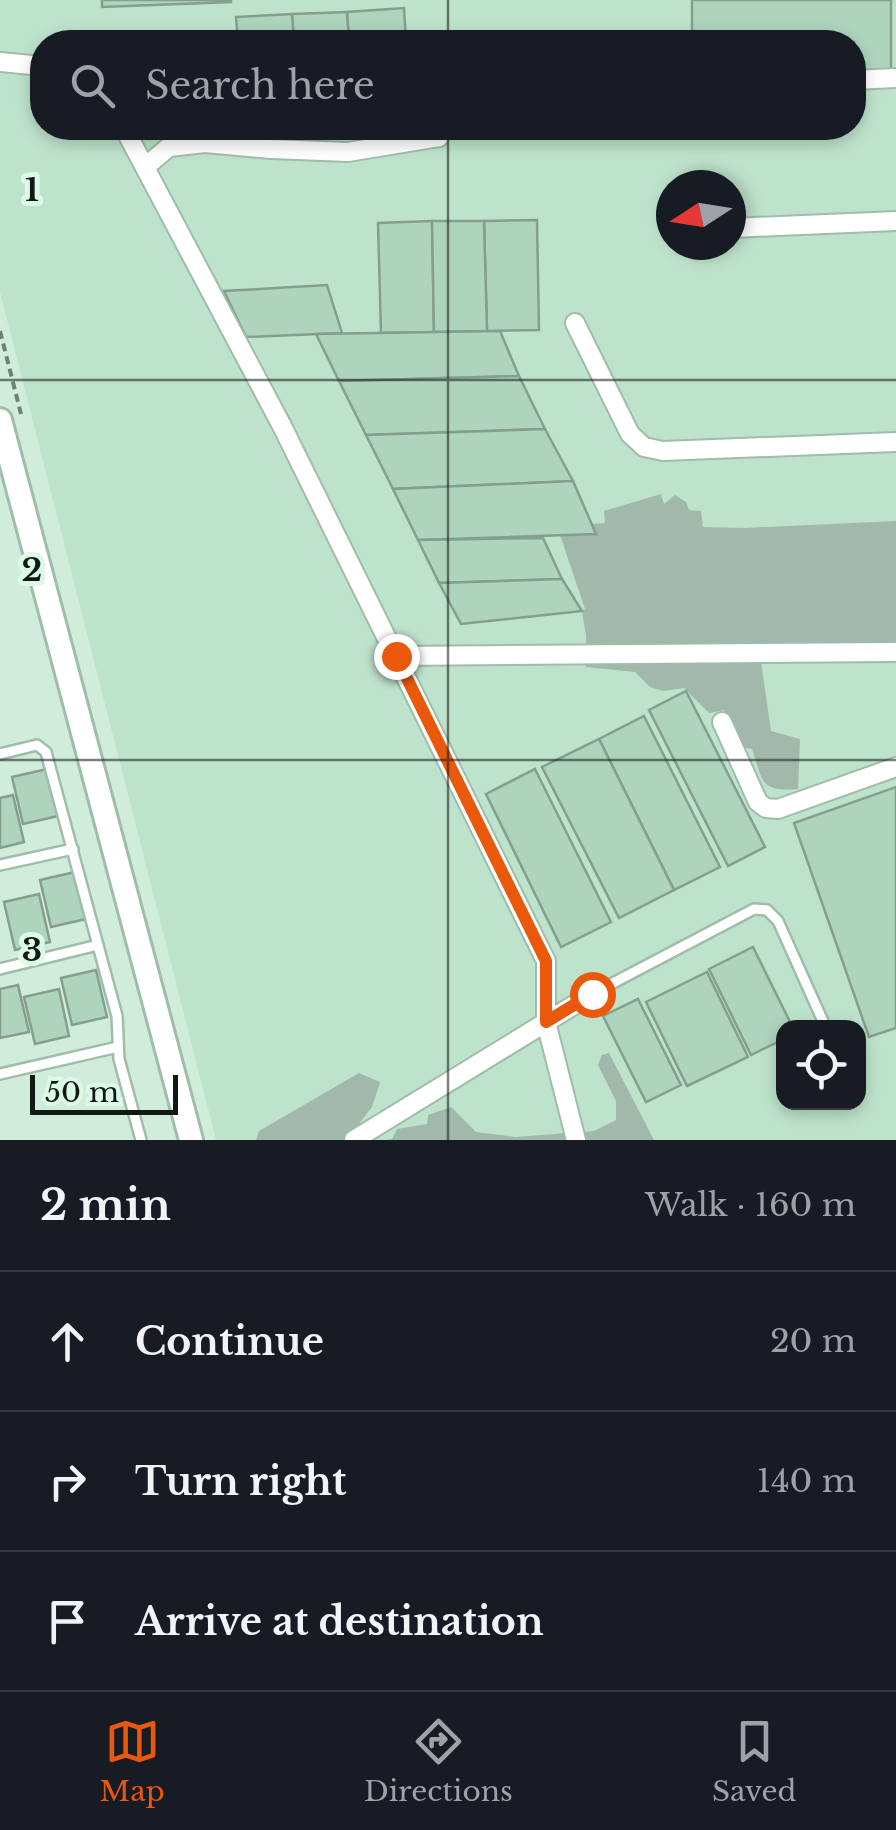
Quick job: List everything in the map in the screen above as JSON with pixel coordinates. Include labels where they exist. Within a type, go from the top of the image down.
[{"type":"street","points":[[0,62],[30,65]]},
{"type":"street","points":[[866,79],[896,78]]},
{"type":"street","points":[[130,140],[282,426],[546,961],[546,1022],[576,1140]]},
{"type":"street","points":[[144,167],[169,148],[205,143],[348,152],[426,140]]},
{"type":"street","points":[[746,227],[896,220]]},
{"type":"street","points":[[575,324],[630,434],[644,447],[663,451],[896,442]]},
{"type":"street","points":[[0,420],[192,1140]]},
{"type":"street","points":[[396,656],[896,652]]},
{"type":"street","points":[[722,722],[758,802],[766,808],[778,810],[896,767]]},
{"type":"street","points":[[354,1140],[592,994]]},
{"type":"lane","points":[[0,754],[36,746],[46,752],[117,1016],[119,1059],[142,1140]]},
{"type":"lane","points":[[0,865],[72,849]]},
{"type":"lane","points":[[592,994],[754,909],[768,910],[778,921],[822,1020]]},
{"type":"lane","points":[[0,968],[98,945]]},
{"type":"lane","points":[[0,1074],[118,1047]]},
{"type":"shaded area","points":[[0,0],[896,0],[896,1140],[216,1140],[0,292]]},
{"type":"shaded area","points":[[661,494],[664,504],[675,495],[686,502],[689,510],[701,511],[703,527],[896,521],[896,655],[761,662],[771,731],[800,739],[798,789],[776,789],[765,782],[752,749],[742,747],[724,710],[709,713],[684,688],[663,691],[650,687],[635,672],[586,667],[582,611],[585,609],[557,526],[605,523],[604,511]]},
{"type":"shaded area","points":[[609,1053],[654,1140],[386,1140],[392,1139],[397,1129],[427,1124],[428,1115],[451,1107],[476,1132],[516,1137],[594,1131],[616,1120],[616,1101],[598,1065],[602,1055]]},
{"type":"shaded area","points":[[359,1073],[380,1082],[372,1107],[355,1129],[359,1140],[256,1140],[259,1131]]},
{"type":"building","points":[[102,0],[231,0],[231,2],[102,7]]},
{"type":"building","points":[[692,0],[891,0],[891,72],[866,72],[866,30],[692,30]]},
{"type":"building","points":[[404,8],[405,30],[348,30],[347,12]]},
{"type":"building","points":[[347,12],[348,30],[293,30],[292,14]]},
{"type":"building","points":[[292,14],[293,30],[237,30],[236,17]]},
{"type":"building","points":[[537,220],[539,330],[487,331],[484,221]]},
{"type":"building","points":[[432,221],[434,332],[381,333],[378,223]]},
{"type":"building","points":[[432,221],[484,221],[487,331],[434,332]]},
{"type":"building","points":[[327,285],[342,333],[246,337],[224,291]]},
{"type":"building","points":[[500,331],[519,376],[339,381],[316,334]]},
{"type":"building","points":[[519,376],[545,429],[366,435],[339,381]]},
{"type":"building","points":[[545,429],[573,481],[393,489],[366,435]]},
{"type":"building","points":[[573,481],[596,534],[418,540],[393,489]]},
{"type":"building","points":[[543,538],[562,579],[439,583],[418,540]]},
{"type":"building","points":[[562,579],[582,611],[461,624],[439,583]]},
{"type":"building","points":[[686,691],[765,847],[728,866],[649,710]]},
{"type":"building","points":[[644,716],[720,867],[674,890],[599,739]]},
{"type":"building","points":[[599,739],[674,890],[619,918],[542,767]]},
{"type":"building","points":[[47,769],[58,816],[23,824],[12,777]]},
{"type":"building","points":[[535,769],[611,922],[561,947],[486,794]]},
{"type":"building","points":[[896,787],[896,1028],[869,1037],[794,823]]},
{"type":"building","points":[[13,795],[24,842],[0,848],[0,798]]},
{"type":"building","points":[[75,872],[86,919],[51,927],[40,880]]},
{"type":"building","points":[[39,894],[50,942],[15,950],[4,902]]},
{"type":"building","points":[[753,947],[789,1020],[776,1020],[776,1043],[751,1055],[709,969]]},
{"type":"building","points":[[96,970],[107,1017],[72,1025],[61,978]]},
{"type":"building","points":[[707,972],[748,1057],[687,1086],[646,1002]]},
{"type":"building","points":[[18,985],[29,1032],[0,1038],[0,989]]},
{"type":"building","points":[[59,989],[69,1036],[35,1044],[24,997]]},
{"type":"building","points":[[638,999],[681,1085],[646,1102],[603,1016]]},
{"type":"route","points":[[396,656],[546,961],[546,1022],[592,994]]}]
